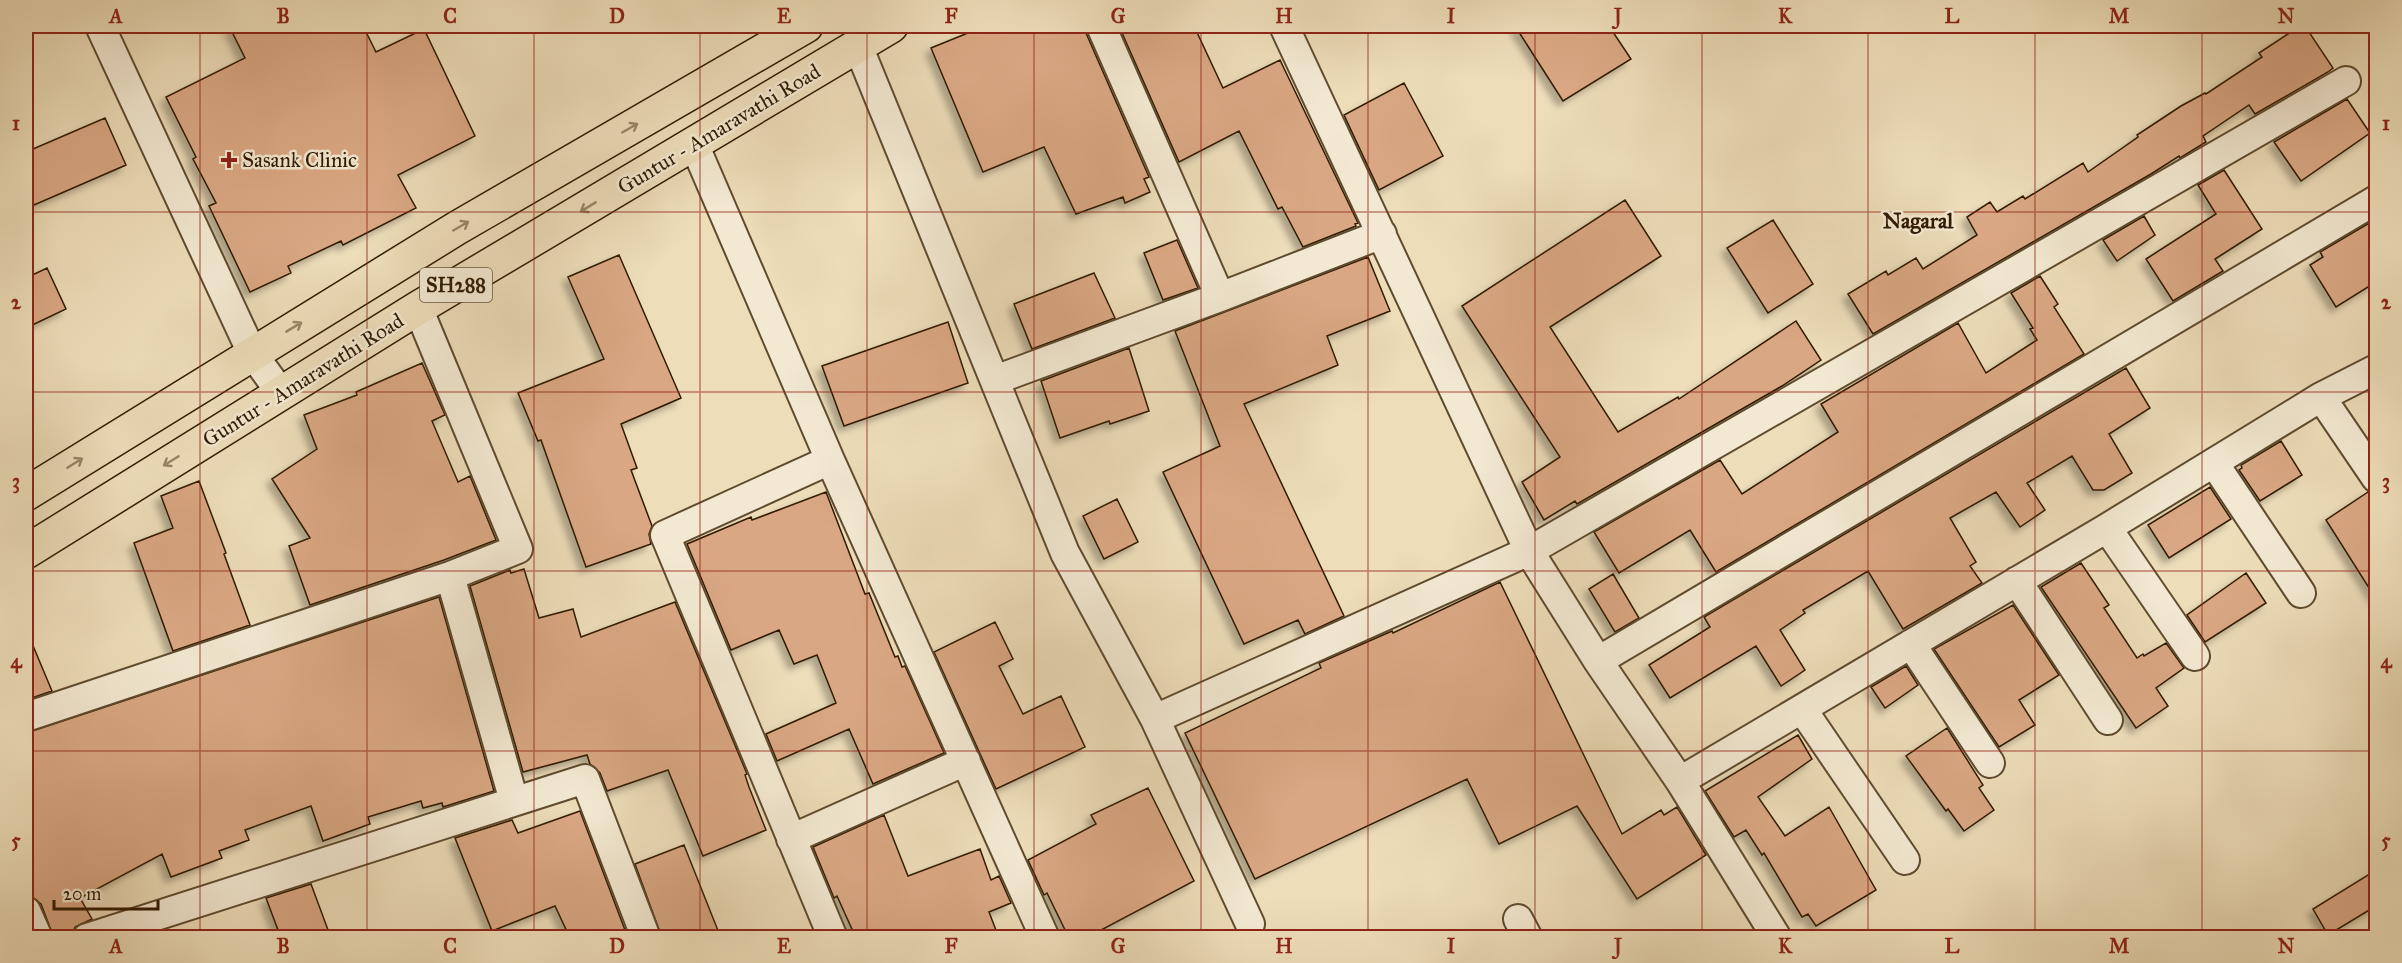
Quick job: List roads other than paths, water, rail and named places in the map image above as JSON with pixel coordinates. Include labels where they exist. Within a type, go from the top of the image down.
[{"type":"main road","name":"Guntur - Amaravathi Road","points":[[26,494],[457,228],[806,26]]},
{"type":"main road","name":"Guntur - Amaravathi Road","points":[[26,552],[418,308],[891,26]]},
{"type":"street","points":[[1101,26],[1220,297]]},
{"type":"street","points":[[1284,26],[1529,551],[1599,661],[1680,781],[1777,938]]},
{"type":"street","points":[[110,29],[252,353],[281,393]]},
{"type":"street","points":[[858,46],[1065,553],[1155,718],[1250,924]]},
{"type":"street","points":[[1155,718],[1529,551],[2346,81]]},
{"type":"street","points":[[694,144],[830,460],[1046,938]]},
{"type":"street","points":[[1599,661],[2376,200]]},
{"type":"street","points":[[995,380],[1382,234]]},
{"type":"street","points":[[26,717],[450,576],[518,549],[418,308]]},
{"type":"street","points":[[1680,781],[2107,528],[2321,397],[2376,369]]},
{"type":"street","points":[[2321,397],[2376,478]]},
{"type":"street","points":[[830,460],[665,535],[833,938]]},
{"type":"street","points":[[2214,463],[2301,593]]},
{"type":"street","points":[[2107,528],[2195,656]]},
{"type":"street","points":[[450,576],[514,801]]},
{"type":"street","points":[[2017,581],[2108,720]]},
{"type":"street","points":[[1911,644],[1989,763]]},
{"type":"street","points":[[1802,709],[1905,860]]},
{"type":"street","points":[[791,839],[966,761]]},
{"type":"street","points":[[87,938],[585,779],[646,938]]},
{"type":"place","name":"Sasank Clinic","points":[[229,160]]},
{"type":"district","name":"Nagaral","points":[[1918,220]]}]
